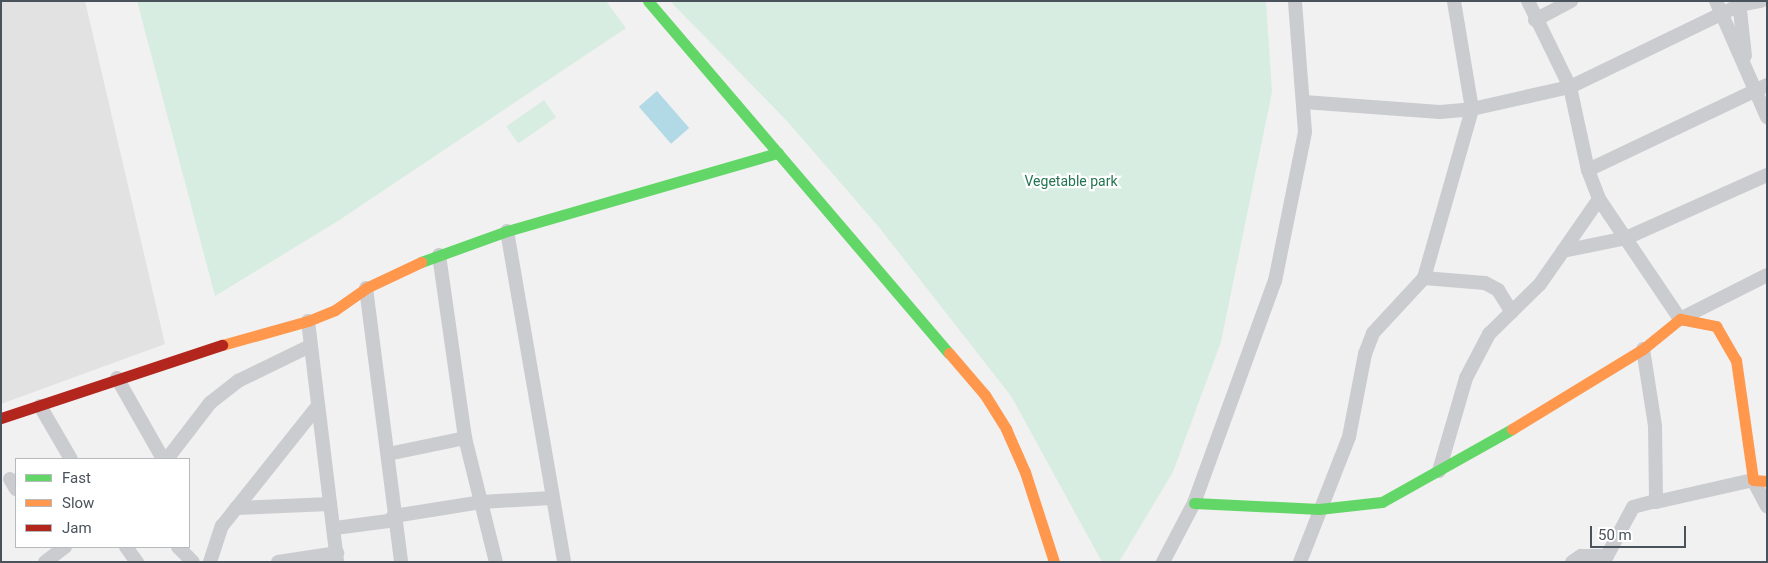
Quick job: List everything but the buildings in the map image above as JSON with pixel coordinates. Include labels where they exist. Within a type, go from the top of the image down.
[{"type":"street","points":[[648,1],[985,395],[1006,429],[1025,472],[1054,562]]},
{"type":"street","points":[[1163,562],[1194,503],[1275,282],[1305,132],[1295,1]]},
{"type":"street","points":[[1300,562],[1319,509],[1349,437],[1365,354],[1373,333],[1424,278],[1472,109],[1454,1]]},
{"type":"street","points":[[1528,1],[1535,20],[1570,87],[1588,170],[1599,199],[1680,319],[1716,326],[1736,360],[1760,481],[1767,506]]},
{"type":"street","points":[[1535,20],[1571,1]]},
{"type":"street","points":[[1304,102],[1440,112],[1472,109],[1570,87],[1719,8],[1739,3],[1761,1]]},
{"type":"street","points":[[1739,3],[1747,72]]},
{"type":"street","points":[[1719,8],[1753,89],[1767,117]]},
{"type":"street","points":[[1588,170],[1753,89],[1767,85]]},
{"type":"street","points":[[1,418],[116,378],[286,325],[308,321],[335,310],[366,288],[439,255],[507,232],[778,153]]},
{"type":"street","points":[[1563,250],[1626,238],[1767,175]]},
{"type":"street","points":[[1439,471],[1466,378],[1489,334],[1540,284],[1599,199]]},
{"type":"street","points":[[507,232],[551,498],[564,562]]},
{"type":"street","points":[[439,255],[465,438],[496,562]]},
{"type":"street","points":[[1194,503],[1319,509],[1382,502],[1568,397],[1643,349],[1680,319],[1767,275]]},
{"type":"street","points":[[1424,278],[1486,283],[1498,290],[1512,312]]},
{"type":"street","points":[[366,288],[401,562]]},
{"type":"street","points":[[278,562],[337,557],[335,528],[317,407],[308,321]]},
{"type":"street","points":[[166,458],[210,403],[238,381],[310,346]]},
{"type":"street","points":[[1643,349],[1654,426],[1656,501]]},
{"type":"street","points":[[116,378],[164,458]]},
{"type":"street","points":[[40,406],[69,458]]},
{"type":"street","points":[[210,562],[222,526],[317,407]]},
{"type":"street","points":[[388,454],[465,438]]},
{"type":"street","points":[[1572,562],[1581,556],[1607,559],[1633,507],[1760,481]]},
{"type":"street","points":[[335,528],[389,521],[394,516],[481,502],[551,498]]},
{"type":"street","points":[[236,508],[330,504]]},
{"type":"street","points":[[127,548],[137,562]]},
{"type":"street","points":[[179,548],[192,562]]},
{"type":"shaded area","points":[[1,1],[85,1],[165,344],[1,404]]},
{"type":"green space","points":[[137,1],[606,1],[626,28],[338,221],[215,296]]},
{"type":"green space","name":"Vegetable park","points":[[670,1],[1266,1],[1272,92],[1221,342],[1173,472],[1119,562],[1102,562],[1011,396],[878,226],[786,120]]},
{"type":"green space","points":[[544,100],[556,117],[518,144],[506,126]]},
{"type":"water","points":[[657,91],[689,128],[671,144],[639,107]]},
{"type":"traffic: fast","points":[[648,1],[949,353]]},
{"type":"traffic: fast","points":[[421,262],[507,231],[778,153]]},
{"type":"traffic: fast","points":[[1194,503],[1319,509],[1382,502],[1512,429]]},
{"type":"traffic: slow","points":[[222,345],[308,321],[335,310],[366,288],[421,262]]},
{"type":"traffic: slow","points":[[1512,429],[1643,349],[1680,319],[1716,326],[1736,360],[1753,480],[1767,481]]},
{"type":"traffic: slow","points":[[949,353],[985,395],[1006,429],[1025,472],[1054,562]]},
{"type":"traffic: jam","points":[[1,418],[222,345]]}]
